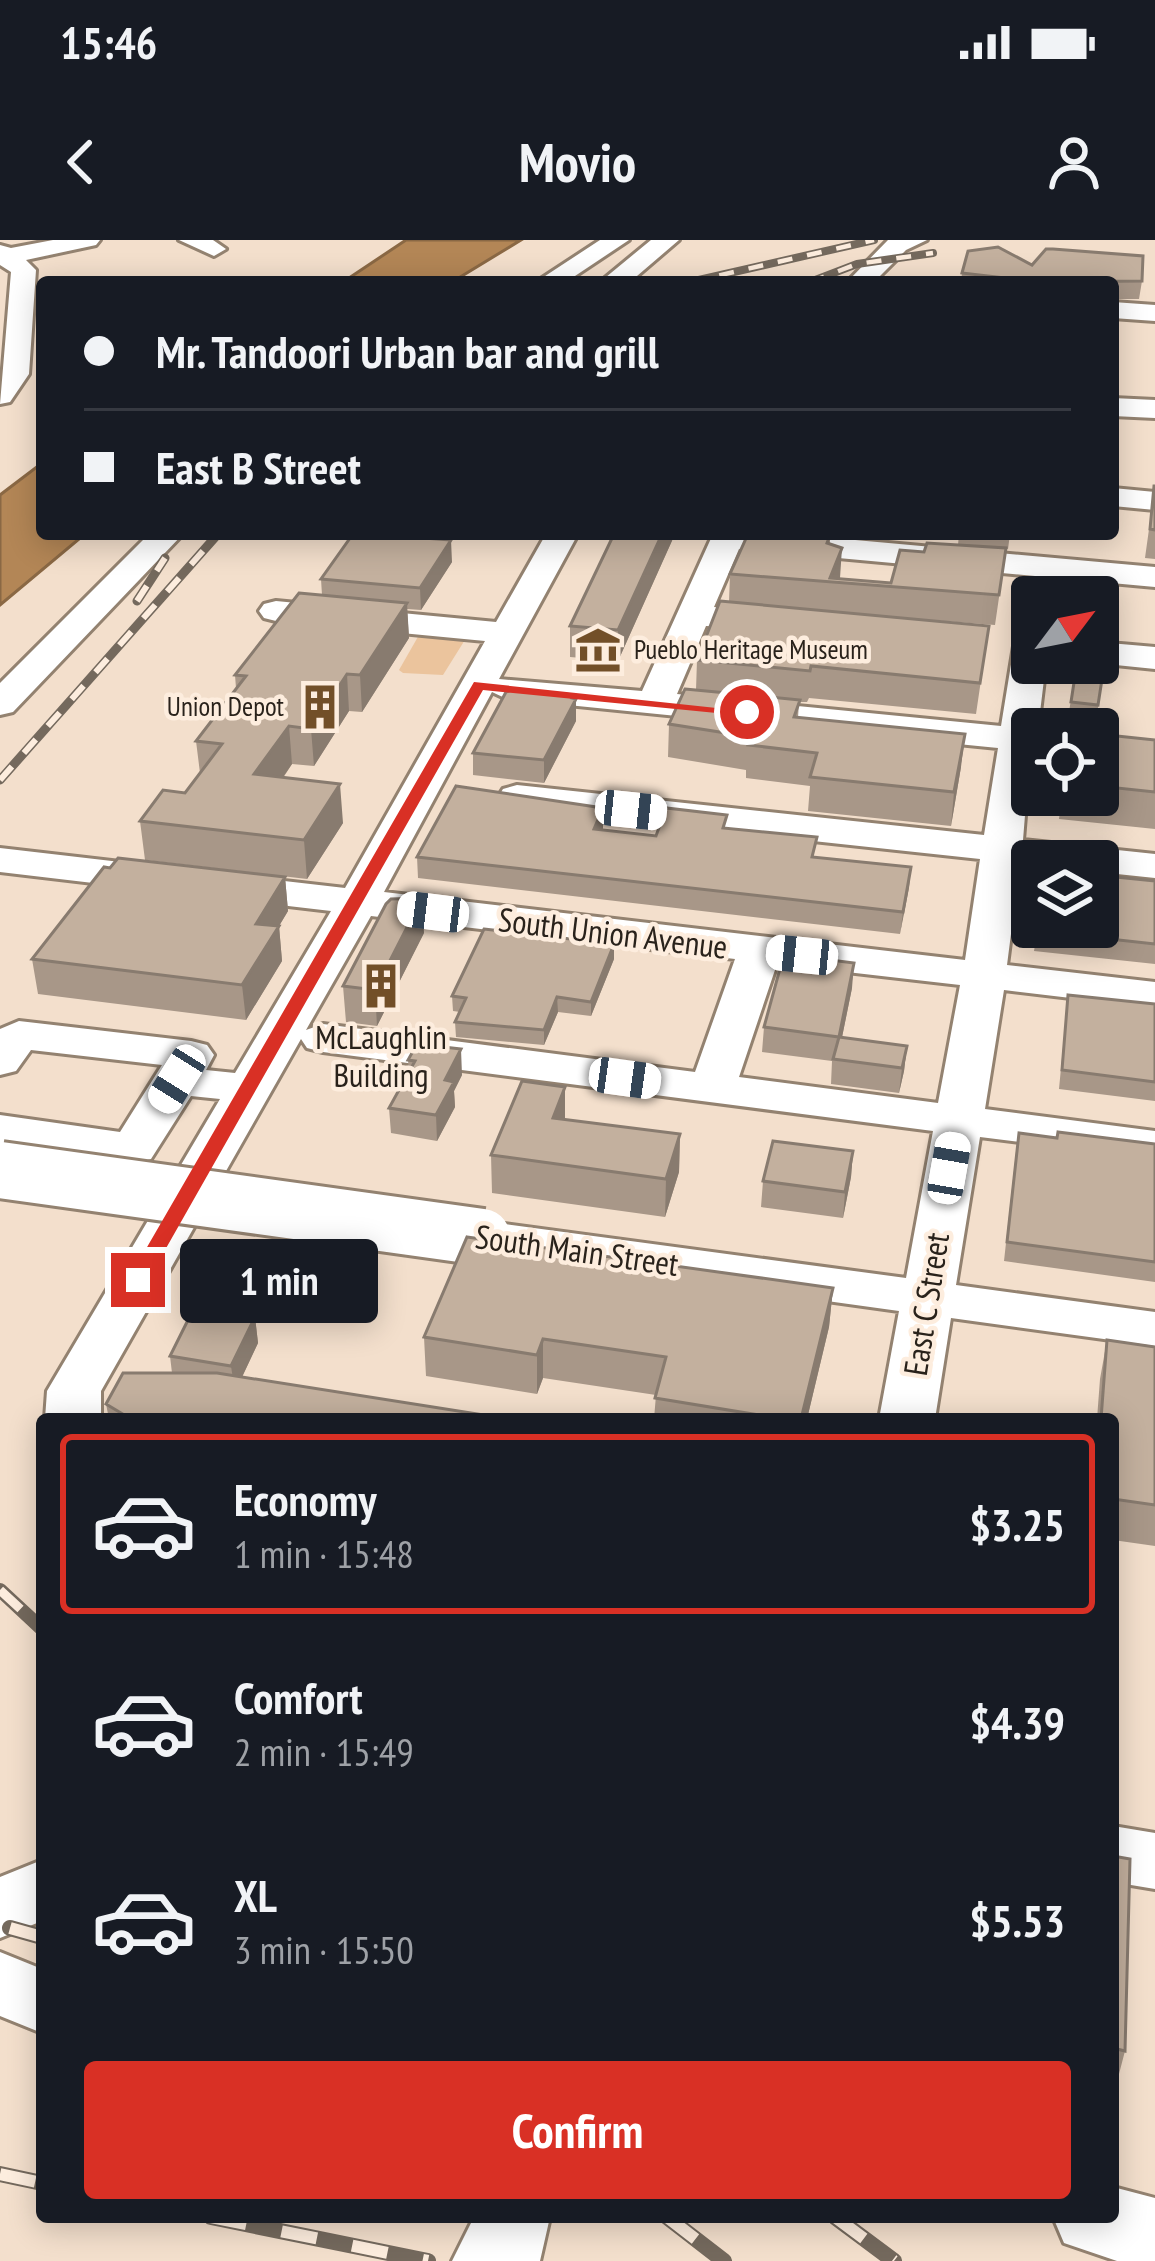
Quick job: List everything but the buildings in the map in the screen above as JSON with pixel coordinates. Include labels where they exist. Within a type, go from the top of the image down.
[{"type":"street","points":[[2,255],[88,240]]},
{"type":"street","points":[[560,276],[617,240]]},
{"type":"street","points":[[624,276],[667,240]]},
{"type":"street","points":[[866,276],[897,244],[915,240]]},
{"type":"street","points":[[0,396],[15,374],[23,270],[2,255]]},
{"type":"street","points":[[1119,310],[1155,313]]},
{"type":"street","points":[[1119,407],[1155,410]]},
{"type":"street","points":[[1119,427],[1155,429]]},
{"type":"street","points":[[1119,498],[1155,501]]},
{"type":"street","points":[[0,704],[161,540]]},
{"type":"street","points":[[73,1405],[357,903],[451,790],[479,685],[559,540]]},
{"type":"street","points":[[655,703],[726,540]]},
{"type":"street","points":[[770,540],[1155,577]]},
{"type":"street","points":[[276,610],[448,624],[506,634]]},
{"type":"street","points":[[693,615],[810,626]]},
{"type":"street","points":[[1119,655],[1155,658]]},
{"type":"street","points":[[479,685],[1011,739]]},
{"type":"street","points":[[451,790],[1155,866]]},
{"type":"street","name":"East C Street","points":[[908,1413],[1011,807]]},
{"type":"street","name":"South Union Avenue","points":[[0,860],[1155,995]]},
{"type":"street","points":[[712,1089],[760,950]]},
{"type":"street","points":[[0,1061],[19,1035],[191,1055],[134,1149],[0,1130]]},
{"type":"street","points":[[322,1038],[1155,1145]]},
{"type":"street","points":[[177,1079],[249,1088]]},
{"type":"street","name":"South Main Street","points":[[0,1170],[1155,1329]]},
{"type":"street","points":[[73,1405],[138,1401]]},
{"type":"street","points":[[1119,1855],[1155,1861]]},
{"type":"street","points":[[0,1910],[36,1892]]},
{"type":"street","points":[[0,1983],[36,1999]]},
{"type":"street","points":[[491,2261],[509,2243],[511,2223]]},
{"type":"street","points":[[1112,2223],[1155,2235]]},
{"type":"shaded area","points":[[406,240],[521,240],[462,276],[352,276]]},
{"type":"shaded area","points":[[36,468],[36,540],[78,540],[0,605],[0,495]]},
{"type":"shaded area","points":[[425,632],[468,635],[443,675],[399,670]]},
{"type":"railway","points":[[716,276],[874,240]]},
{"type":"railway","points":[[826,276],[857,264],[933,253]]},
{"type":"railway","points":[[0,780],[213,540]]},
{"type":"railway","points":[[137,601],[165,558]]},
{"type":"railway","points":[[0,1590],[36,1623]]},
{"type":"railway","points":[[10,1928],[36,1935]]},
{"type":"railway","points":[[0,2174],[36,2182]]},
{"type":"railway","points":[[241,2223],[428,2261]]},
{"type":"railway","points":[[675,2223],[724,2261]]},
{"type":"railway","points":[[843,2223],[894,2261]]},
{"type":"place","name":"Pueblo Heritage Museum","points":[[598,650]]},
{"type":"place","name":"Union Depot","points":[[320,707]]},
{"type":"place","name":"McLaughlin Building","points":[[381,986]]},
{"type":"route","points":[[138,1280],[479,685],[747,712]]}]
